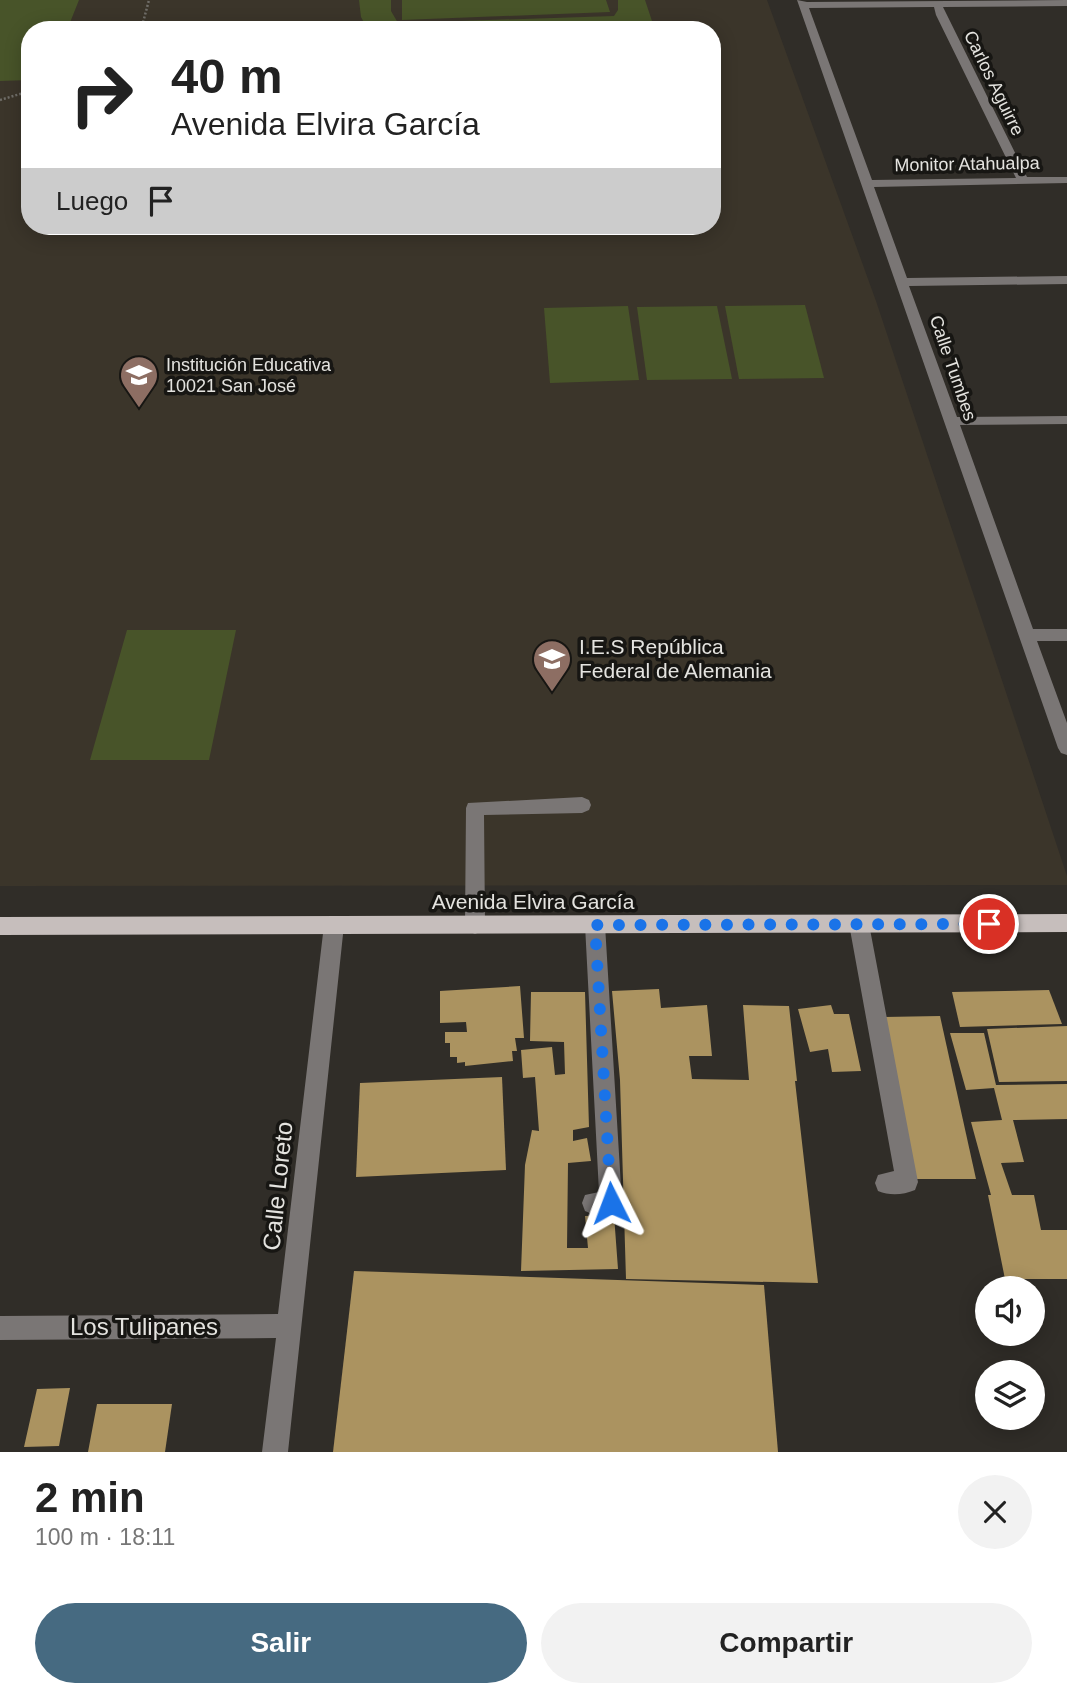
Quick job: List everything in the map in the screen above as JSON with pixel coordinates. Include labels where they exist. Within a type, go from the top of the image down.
[{"type":"main road","name":"Avenida Elvira García","points":[[0,926],[1067,923]]},
{"type":"street","points":[[805,7],[938,2],[1065,2]]},
{"type":"street","name":"Carlos Aguirre","points":[[938,2],[941,15],[1023,181]]},
{"type":"street","points":[[805,7],[969,15]]},
{"type":"street","name":"Calle Tumbes","points":[[805,7],[1067,748]]},
{"type":"street","name":"Monitor Atahualpa","points":[[867,184],[1067,180]]},
{"type":"street","points":[[902,282],[1067,280]]},
{"type":"street","points":[[951,421],[1067,420]]},
{"type":"street","points":[[1027,635],[1067,635]]},
{"type":"street","points":[[475,925],[475,808],[582,805]]},
{"type":"street","points":[[859,924],[907,1182],[886,1183]]},
{"type":"street","name":"Calle Loreto","points":[[275,1452],[334,925]]},
{"type":"street","points":[[593,1203],[611,1203],[595,925]]},
{"type":"street","name":"Los Tulipanes","points":[[0,1328],[289,1326]]},
{"type":"path","points":[[143,21],[149,0]]},
{"type":"path","points":[[0,100],[21,94]]},
{"type":"shaded area","name":"I.E.S República Federal de Alemania","points":[[0,0],[767,0],[876,301],[1067,876],[1067,885],[0,886]]},
{"type":"green space","points":[[0,0],[79,0],[71,21],[21,21],[21,80],[0,81]]},
{"type":"green space","points":[[359,0],[391,0],[391,11],[397,21],[363,21]]},
{"type":"green space","points":[[402,0],[606,0],[610,12],[402,20]]},
{"type":"green space","points":[[618,0],[645,0],[652,21],[460,21],[614,16],[618,10]]},
{"type":"green space","points":[[805,305],[824,378],[739,379],[725,306]]},
{"type":"green space","points":[[628,306],[639,380],[550,383],[544,308]]},
{"type":"green space","points":[[717,306],[732,379],[647,380],[637,307]]},
{"type":"green space","points":[[127,630],[236,630],[209,760],[90,760]]},
{"type":"building","points":[[520,986],[524,1038],[515,1038],[517,1051],[512,1051],[513,1061],[465,1066],[465,1062],[457,1063],[457,1057],[450,1057],[450,1043],[445,1043],[445,1032],[467,1032],[466,1022],[440,1023],[440,991]]},
{"type":"building","points":[[659,989],[661,1008],[707,1005],[712,1056],[689,1056],[692,1079],[749,1080],[743,1005],[789,1006],[818,1283],[626,1279],[620,1080],[612,991]]},
{"type":"building","points":[[1049,990],[1062,1024],[960,1027],[952,992]]},
{"type":"building","points":[[531,992],[585,992],[589,1127],[573,1130],[573,1141],[587,1138],[591,1161],[568,1163],[567,1248],[588,1248],[585,1216],[614,1215],[618,1269],[521,1271],[525,1165],[532,1130],[539,1131],[535,1077],[523,1078],[521,1050],[552,1047],[555,1075],[565,1074],[564,1042],[530,1041]]},
{"type":"building","points":[[831,1005],[834,1014],[849,1014],[861,1071],[832,1072],[828,1049],[810,1052],[798,1009]]},
{"type":"building","points":[[940,1016],[976,1179],[915,1179],[884,1017]]},
{"type":"building","points":[[1067,1026],[1067,1081],[999,1082],[987,1029]]},
{"type":"building","points":[[950,1033],[984,1033],[996,1085],[1067,1084],[1067,1119],[1013,1120],[1024,1162],[1001,1163],[1012,1195],[1034,1195],[1041,1230],[1067,1230],[1067,1279],[1004,1276],[988,1195],[991,1195],[971,1122],[1002,1120],[994,1088],[966,1090]]},
{"type":"building","points":[[502,1077],[506,1170],[356,1177],[360,1083]]},
{"type":"building","points":[[354,1271],[764,1285],[778,1452],[333,1452]]},
{"type":"building","points":[[70,1388],[59,1446],[24,1447],[37,1389]]},
{"type":"building","points":[[97,1404],[172,1404],[165,1452],[88,1452]]},
{"type":"place","name":"Institución Educativa 10021 San José","points":[[139,409]]},
{"type":"place","name":"I.E.S República Federal de Alemania","points":[[552,693]]},
{"type":"route","points":[[611,1203],[595,925],[989,924]]}]
